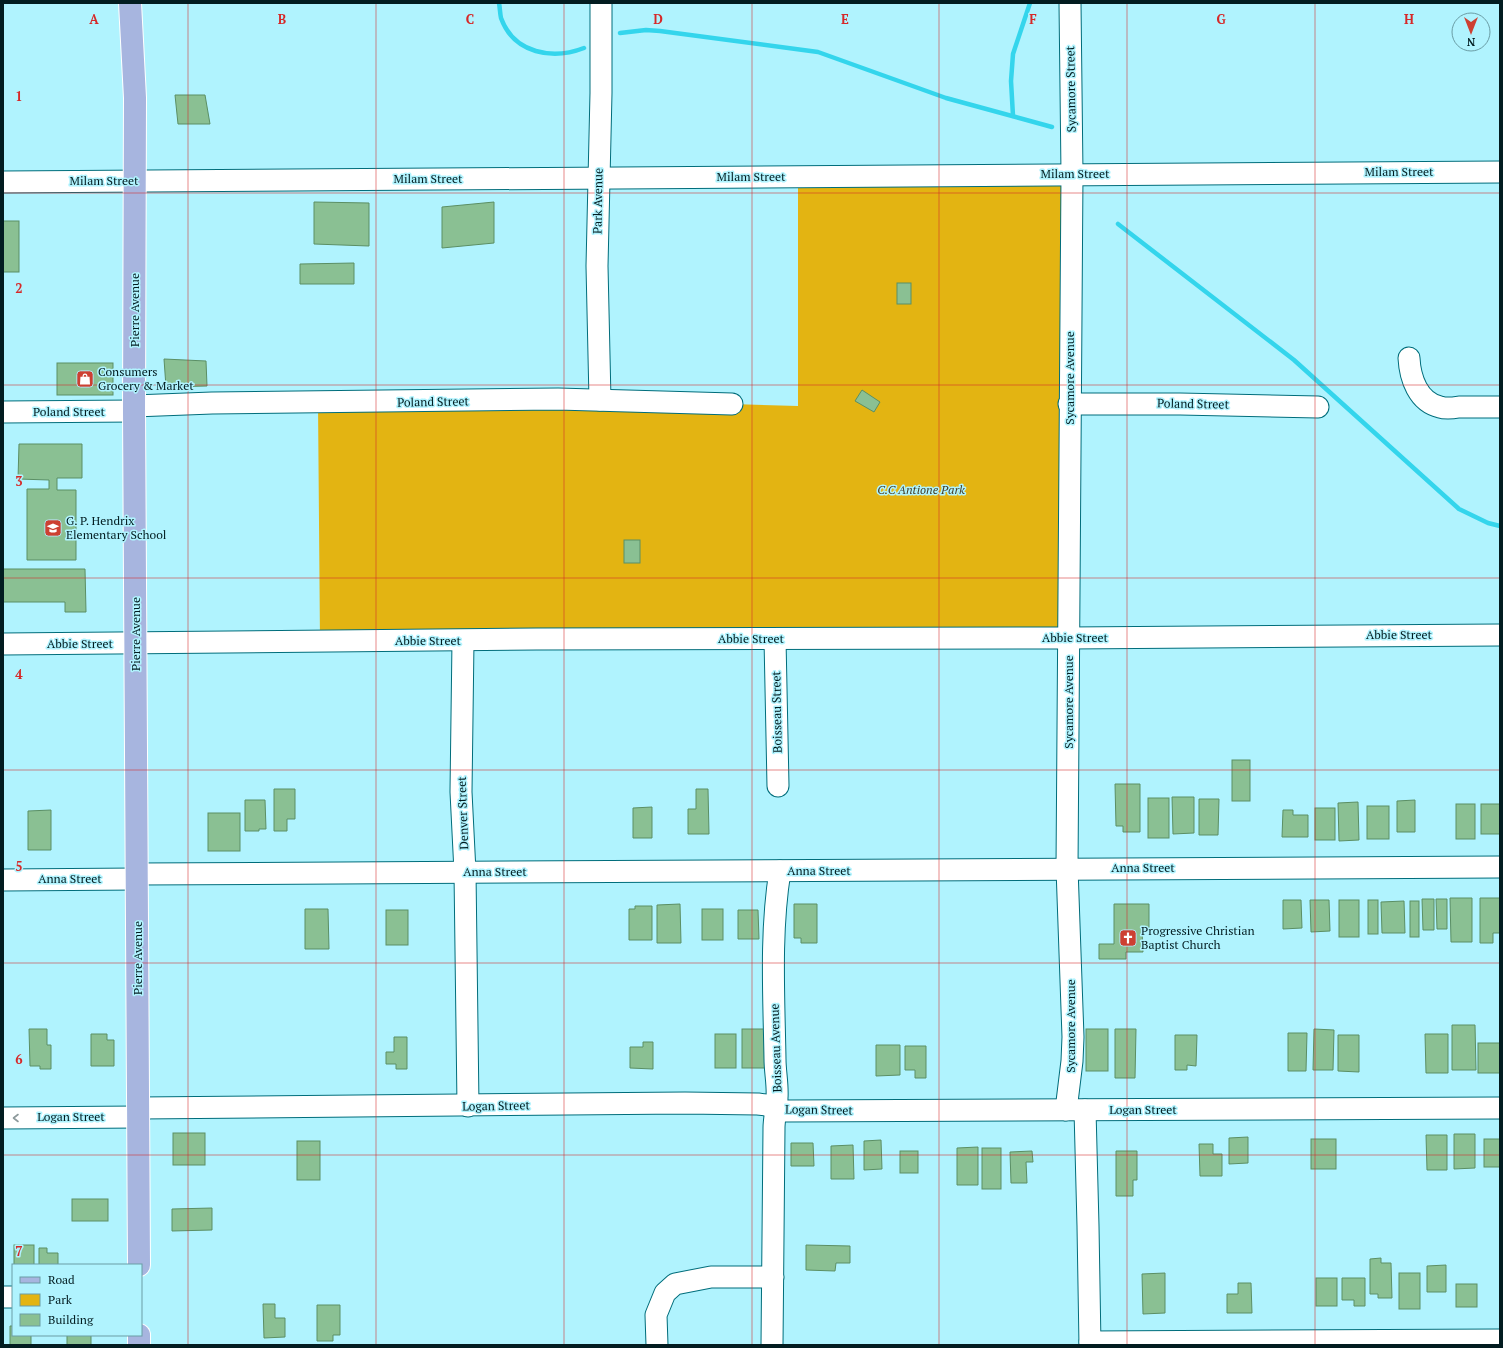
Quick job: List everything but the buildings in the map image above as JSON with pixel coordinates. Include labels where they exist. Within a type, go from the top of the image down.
[{"type":"main road","name":"Pierre Avenue","points":[[130,3],[135,98],[134,409],[138,876],[139,1264]]},
{"type":"street","name":"Park Avenue","points":[[600,400],[597,266],[601,93],[601,3]]},
{"type":"street","name":"Sycamore Street","points":[[1070,3],[1072,174]]},
{"type":"street","name":"Milam Street","points":[[3,182],[1500,172]]},
{"type":"street","name":"Sycamore Avenue","points":[[1072,174],[1069,404],[1067,868],[1073,1037],[1071,1073],[1088,1226],[1090,1344]]},
{"type":"street","points":[[1409,358],[1410,373],[1413,383],[1420,394],[1429,403],[1441,408],[1500,407]]},
{"type":"street","name":"Poland Street","points":[[3,412],[134,409],[212,404],[600,400],[732,404]]},
{"type":"street","name":"Poland Street","points":[[1069,404],[1180,404],[1318,407]]},
{"type":"street","name":"Abbie Street","points":[[3,644],[1500,634]]},
{"type":"street","name":"Boisseau Street","points":[[775,639],[778,786]]},
{"type":"street","name":"Denver Street","points":[[463,641],[461,792],[466,872],[468,1106]]},
{"type":"street","name":"Anna Street","points":[[3,880],[138,876],[466,872],[1500,867]]},
{"type":"street","name":"Boisseau Avenue","points":[[772,1345],[774,1128],[777,1100],[775,1061],[775,919],[776,895],[780,871]]},
{"type":"street","name":"Logan Street","points":[[3,1118],[139,1113],[685,1103],[758,1104],[784,1111],[1500,1108]]},
{"type":"street","points":[[657,1345],[656,1315],[665,1293],[675,1284],[711,1277],[773,1277]]},
{"type":"street","points":[[1090,1344],[1500,1340]]},
{"type":"green space","name":"C.C Antione Park","points":[[1072,174],[1069,638],[320,642],[318,403],[600,400],[798,406],[798,176]]},
{"type":"waterway","points":[[499,3],[501,18],[507,30],[515,40],[525,46],[536,51],[548,53],[572,52],[584,48]]},
{"type":"waterway","points":[[1013,116],[1011,81],[1013,54],[1030,3]]},
{"type":"waterway","points":[[620,33],[646,30],[660,31],[818,52],[946,98],[1052,127]]},
{"type":"waterway","points":[[1118,224],[1294,360],[1459,509],[1488,523],[1500,526]]},
{"type":"place","name":"Consumers Grocery & Market","points":[[85,379]]},
{"type":"place","name":"G. P. Hendrix Elementary School","points":[[53,528]]},
{"type":"place","name":"Progressive Christian Baptist Church","points":[[1128,938]]}]
